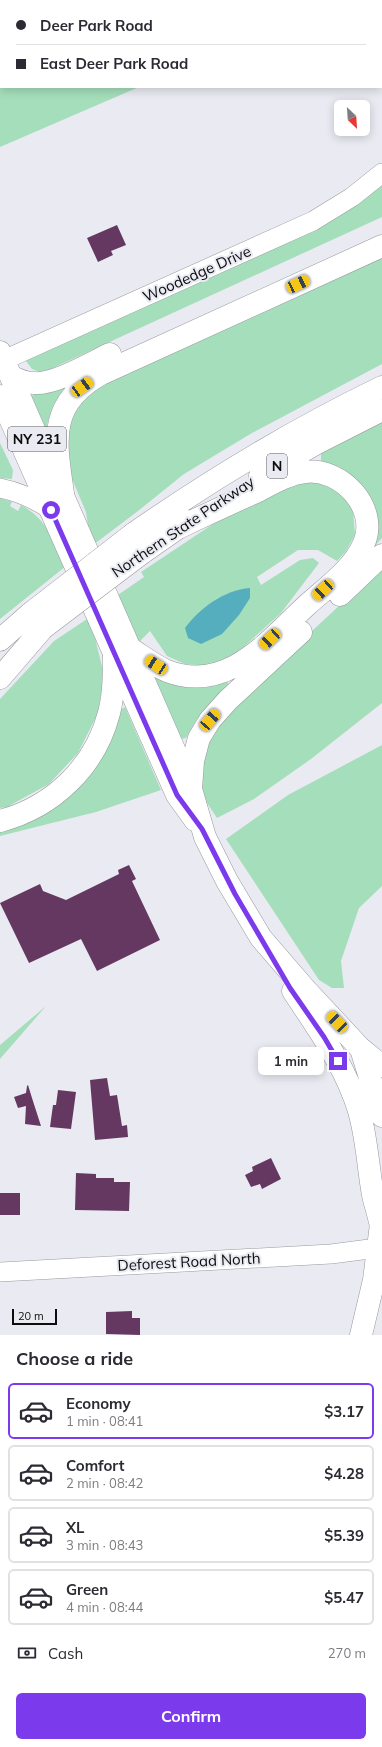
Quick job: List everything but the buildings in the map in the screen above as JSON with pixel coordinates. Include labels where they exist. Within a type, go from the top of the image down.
[{"type":"main road","points":[[5,363],[20,381],[35,384],[57,379],[382,230]]},
{"type":"main road","points":[[58,506],[58,426],[67,405],[82,387],[101,374],[382,246]]},
{"type":"main road","name":"NY 231","points":[[5,363],[58,506],[121,650],[177,795],[202,829]]},
{"type":"main road","points":[[350,402],[382,382]]},
{"type":"main road","name":"Northern State Parkway","points":[[0,640],[37,620],[138,543],[215,479],[350,402],[382,387]]},
{"type":"main road","name":"NY 231","points":[[0,396],[58,506]]},
{"type":"main road","name":"Northern State Parkway","points":[[138,543],[176,529],[276,466],[382,410]]},
{"type":"main road","points":[[0,821],[27,812],[55,795],[70,783],[90,757],[103,732],[110,712],[114,677],[121,650],[178,674],[204,676],[228,671],[250,657],[344,571],[360,552],[365,542],[367,532],[365,513],[356,495],[337,479],[314,471],[285,477],[176,529]]},
{"type":"main road","points":[[191,789],[193,761],[199,738],[210,720],[228,700],[382,555]]},
{"type":"main road","points":[[0,678],[37,620]]},
{"type":"main road","name":"Northern State Parkway","points":[[0,668],[37,620]]},
{"type":"main road","name":"NY 231","points":[[121,650],[191,789],[202,829]]},
{"type":"main road","points":[[202,829],[227,881],[290,988],[324,1037],[350,1086],[359,1111],[365,1139],[373,1196],[381,1219],[379,1247],[374,1280],[361,1335]]},
{"type":"main road","points":[[261,938],[305,989],[360,1048],[382,1066]]},
{"type":"main road","points":[[360,1048],[382,1116]]},
{"type":"street","name":"Woodedge Drive","points":[[5,363],[314,221],[352,197],[382,173]]},
{"type":"street","points":[[0,488],[58,506]]},
{"type":"street","name":"Deforest Road North","points":[[0,1272],[316,1255],[379,1247]]},
{"type":"green space","points":[[0,88],[137,88],[0,147]]},
{"type":"green space","points":[[382,182],[382,217],[42,373],[32,369],[26,361],[27,357]]},
{"type":"green space","points":[[382,251],[382,364],[252,433],[184,474],[93,545],[90,540],[86,512],[64,460],[70,411],[86,390]]},
{"type":"green space","points":[[86,369],[60,396],[52,411],[46,430],[31,396]]},
{"type":"green space","points":[[382,420],[382,538],[375,546],[358,484],[340,467],[321,462],[321,453]]},
{"type":"green space","points":[[0,443],[13,470],[12,479],[0,478]]},
{"type":"green space","points":[[309,480],[334,486],[353,509],[355,535],[346,551],[337,561],[318,550],[298,550],[257,577],[261,585],[300,560],[313,558],[319,563],[281,613],[236,654],[209,666],[185,664],[167,656],[150,631],[139,642],[115,597],[144,577],[141,572],[234,510],[275,486]]},
{"type":"green space","points":[[0,498],[12,502],[10,506],[18,511],[21,505],[44,524],[66,566],[0,619]]},
{"type":"green space","points":[[382,566],[382,703],[311,759],[254,799],[217,818],[205,800],[199,776],[200,753],[231,706]]},
{"type":"green space","points":[[90,617],[104,675],[98,713],[78,753],[49,784],[7,807],[0,808],[0,699],[54,641]]},
{"type":"green space","points":[[152,677],[226,678],[229,685],[197,719],[186,738],[181,739]]},
{"type":"green space","points":[[125,707],[161,790],[96,812],[0,836],[0,828],[62,795],[120,710]]},
{"type":"green space","points":[[382,745],[382,886],[359,908],[341,961],[344,988],[332,988],[319,980],[226,839],[288,795]]},
{"type":"green space","points":[[46,1006],[0,1059],[0,1045]]},
{"type":"water","points":[[250,588],[250,598],[239,615],[222,634],[201,644],[188,638],[185,628],[205,607],[231,592]]},
{"type":"route","points":[[51,510],[177,795],[202,829],[227,881],[290,988],[324,1037],[338,1061]]}]
